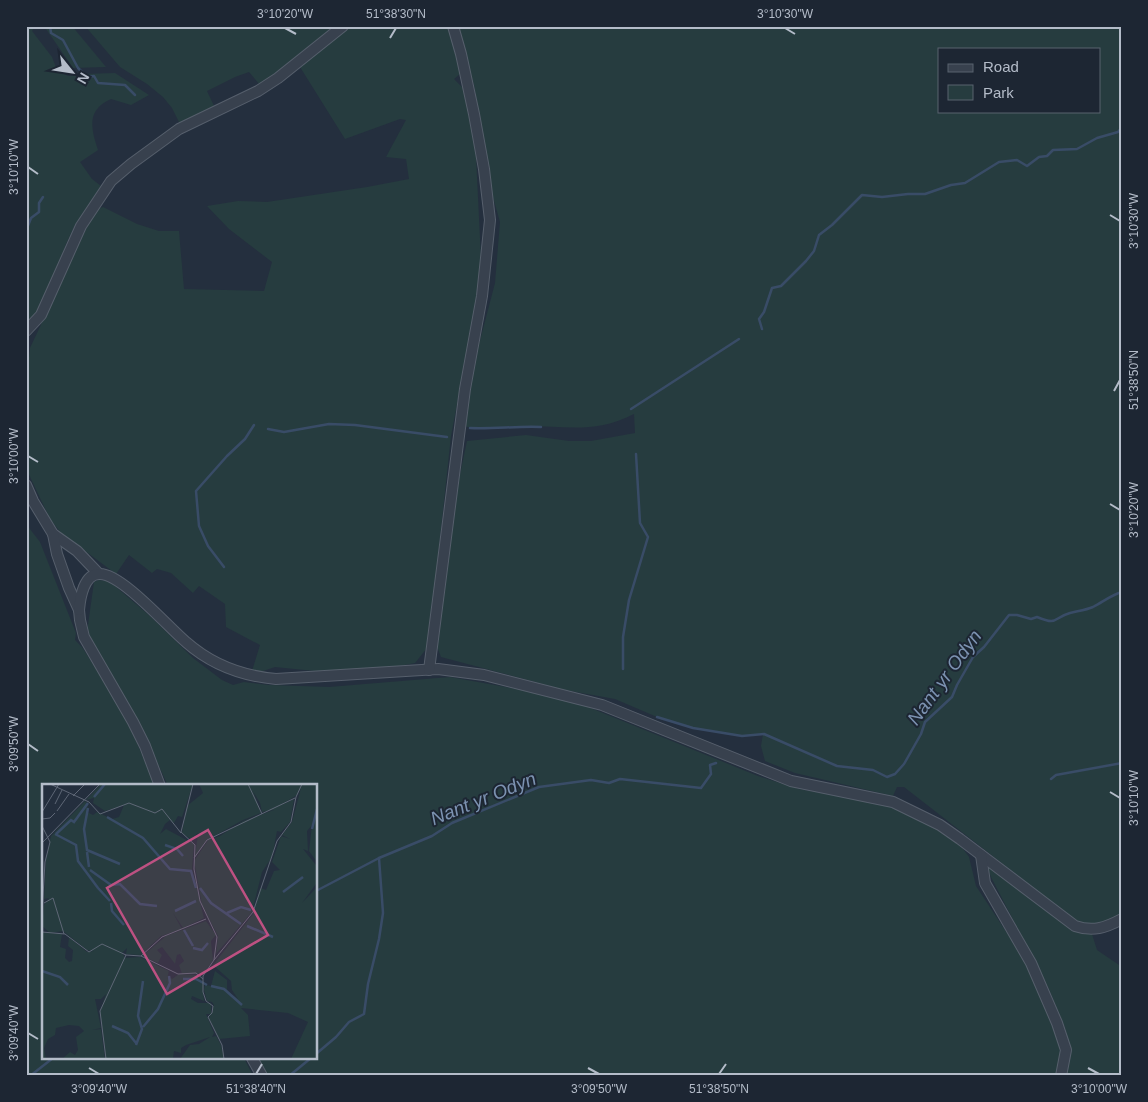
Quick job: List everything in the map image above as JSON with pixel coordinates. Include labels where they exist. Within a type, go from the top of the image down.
[{"type":"street","points":[[26,332],[41,315],[80,226],[111,181],[179,129],[258,91],[278,78],[343,26]]},
{"type":"street","points":[[429,670],[465,389],[482,296],[490,220],[484,169],[474,114],[453,26]]},
{"type":"street","points":[[26,485],[33,501],[53,534],[57,554],[79,610],[84,637],[133,722],[145,746],[159,784]]},
{"type":"street","points":[[53,534],[77,551],[98,573],[119,582],[138,597],[186,643],[204,656],[228,669],[252,677],[276,680],[429,670],[484,675],[602,705],[791,781],[893,802],[940,825],[1075,926],[1093,930],[1105,928],[1122,919]]},
{"type":"street","points":[[79,610],[86,583],[98,573]]},
{"type":"street","points":[[981,855],[985,883],[1031,963],[1057,1023],[1066,1050],[1062,1076]]},
{"type":"street","points":[[253,1060],[262,1076]]},
{"type":"green space","points":[[26,26],[35,26],[32,31],[52,57],[57,70],[68,76],[115,73],[149,95],[131,105],[111,99],[103,103],[94,114],[92,127],[98,150],[80,162],[92,179],[101,186],[75,225],[45,302],[26,327]]},
{"type":"green space","points":[[44,26],[72,26],[106,67],[73,68]]},
{"type":"green space","points":[[85,26],[333,26],[302,55],[260,85],[249,72],[207,91],[215,108],[180,124],[172,108],[163,97],[147,84],[120,67]]},
{"type":"green space","points":[[350,26],[448,26],[461,73],[454,79],[464,89],[476,156],[481,259],[477,299],[451,436],[431,622],[427,648],[415,663],[384,669],[325,672],[275,667],[263,671],[252,671],[260,645],[226,627],[225,604],[199,586],[193,593],[171,573],[157,569],[152,573],[129,555],[116,574],[61,533],[50,519],[26,467],[26,362],[29,357],[30,348],[95,210],[103,207],[137,224],[159,231],[179,231],[184,289],[264,291],[272,262],[229,229],[207,206],[238,201],[267,202],[409,179],[406,159],[386,157],[406,120],[400,119],[345,139],[300,67]]},
{"type":"green space","points":[[457,26],[1122,26],[1122,914],[1104,923],[1094,925],[1076,921],[904,787],[897,787],[893,796],[795,773],[765,761],[761,746],[763,734],[742,736],[693,728],[657,717],[615,699],[565,690],[441,657],[436,644],[459,479],[467,441],[526,435],[569,441],[591,441],[635,433],[634,414],[605,425],[578,428],[521,426],[484,428],[463,426],[477,352],[495,283],[500,222],[491,190],[474,85]]},
{"type":"green space","points":[[26,524],[40,542],[76,633],[75,640],[82,647],[125,714],[154,784],[42,784],[42,1060],[245,1060],[253,1076],[26,1076]]},
{"type":"green space","points":[[99,580],[107,581],[115,586],[150,616],[193,658],[222,680],[233,685],[244,682],[269,685],[329,687],[450,677],[566,698],[758,776],[799,789],[879,803],[935,828],[958,842],[969,857],[976,886],[1026,962],[1058,1040],[1061,1058],[1056,1076],[268,1076],[258,1060],[318,1060],[318,784],[167,784],[138,720],[87,632],[94,582]]},
{"type":"green space","points":[[989,866],[1092,934],[1097,950],[1122,967],[1122,1076],[1066,1076],[1069,1045],[1065,1028],[1048,987],[992,879],[987,868]]},
{"type":"waterway","points":[[50,26],[51,33],[63,40],[78,68],[87,77],[94,76],[98,83],[125,85],[135,95]]},
{"type":"waterway","points":[[762,329],[759,319],[764,312],[772,288],[781,286],[806,261],[814,251],[819,235],[832,225],[862,195],[882,197],[925,194],[951,185],[965,183],[999,162],[1017,160],[1027,166],[1039,157],[1047,156],[1053,150],[1077,149],[1097,138],[1118,132],[1122,127]]},
{"type":"waterway","points":[[26,231],[31,218],[39,212],[39,203],[43,197]]},
{"type":"waterway","points":[[631,409],[739,339]]},
{"type":"waterway","points":[[268,429],[284,432],[329,424],[355,425],[447,437]]},
{"type":"waterway","points":[[224,567],[208,546],[199,526],[196,491],[245,439],[254,425]]},
{"type":"waterway","points":[[470,428],[541,427]]},
{"type":"waterway","points":[[623,669],[623,637],[629,600],[648,537],[640,523],[636,454]]},
{"type":"waterway","name":"Nant yr Odyn","points":[[657,717],[693,728],[742,736],[764,734],[837,766],[873,770],[887,777],[895,774],[904,764],[921,734],[925,722],[952,697],[973,657],[984,647],[1009,615],[1031,619],[1037,617],[1052,621],[1064,615],[1093,607],[1122,592]]},
{"type":"waterway","name":"Nant yr Odyn","points":[[318,890],[379,858],[432,836],[452,823],[539,787],[591,780],[609,783],[620,779],[701,788],[711,774],[710,765],[716,763]]},
{"type":"waterway","points":[[1051,779],[1056,775],[1122,763]]},
{"type":"waterway","points":[[318,1052],[336,1037],[349,1022],[364,1014],[368,984],[383,913],[379,858]]},
{"type":"waterway","name":"Nant yr Odyn","points":[[30,1076],[50,1060]]},
{"type":"waterway","points":[[289,1076],[309,1060]]}]
